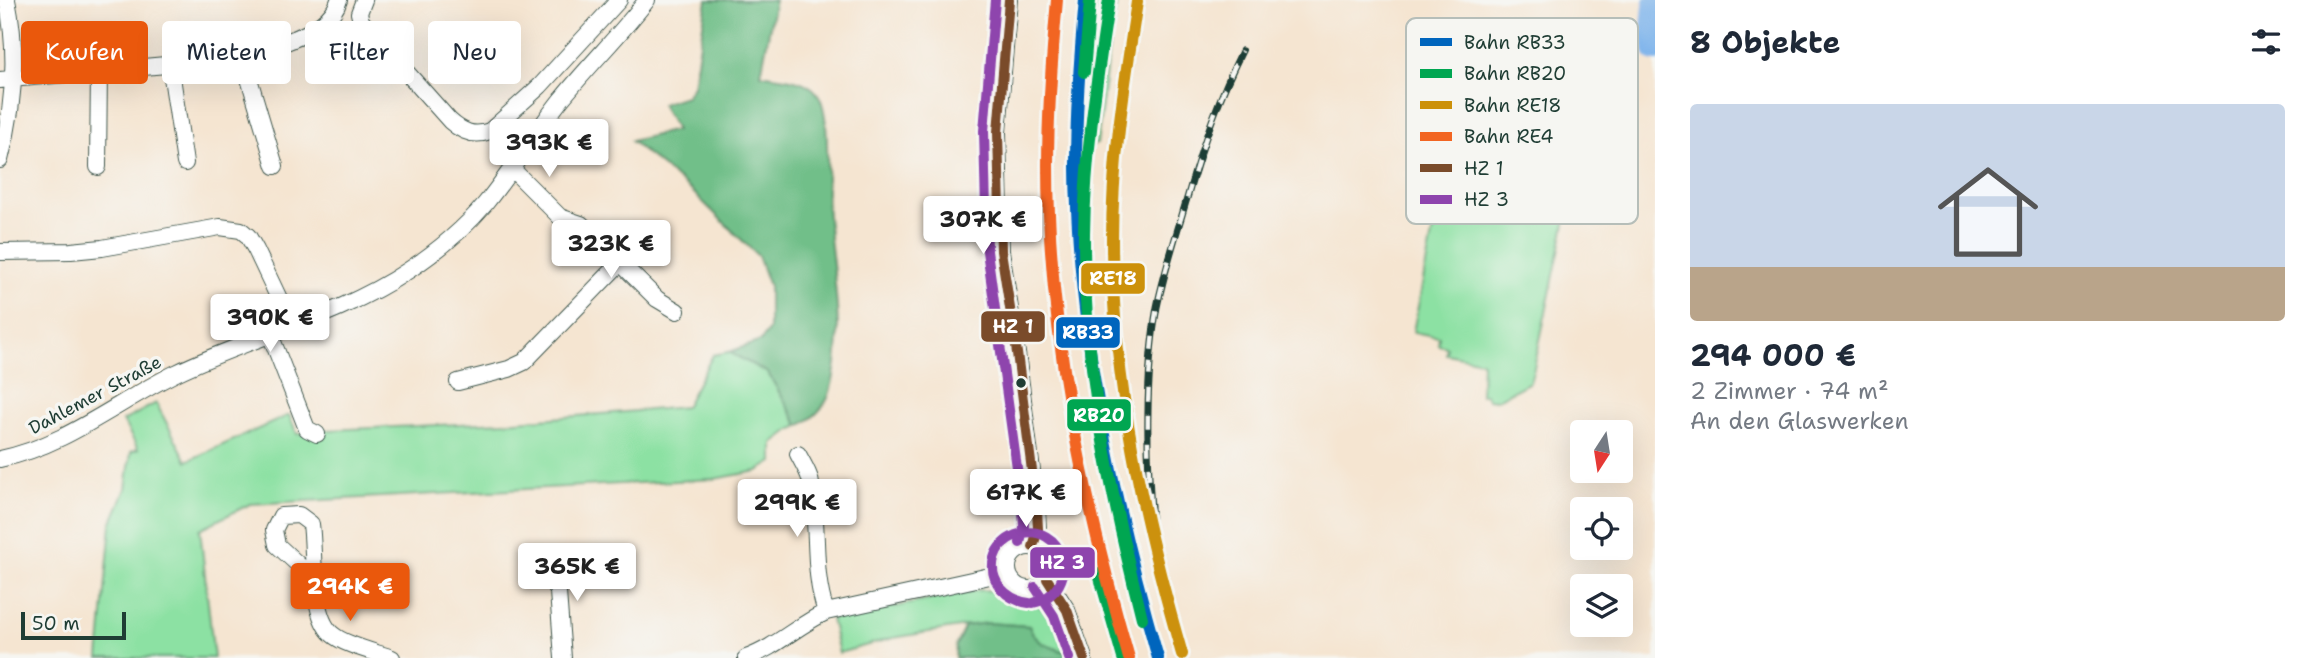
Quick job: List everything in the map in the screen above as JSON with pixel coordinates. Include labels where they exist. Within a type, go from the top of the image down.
[{"type":"street","points":[[0,160],[9,116],[7,80],[13,50],[7,0]]},
{"type":"street","points":[[291,39],[310,31],[332,15],[339,0]]},
{"type":"street","points":[[364,0],[359,13],[361,21],[460,131],[483,134],[490,131],[540,86],[619,0]]},
{"type":"street","name":"Dahlemer Straße","points":[[0,459],[33,450],[67,435],[169,376],[205,359],[365,296],[409,270],[449,239],[484,205],[560,102],[647,0]]},
{"type":"street","points":[[1009,0],[998,132],[1001,251],[1037,510],[1038,529],[1033,547]]},
{"type":"street","points":[[98,167],[99,84]]},
{"type":"street","points":[[173,84],[185,163]]},
{"type":"street","points":[[251,84],[275,166]]},
{"type":"street","points":[[515,163],[560,216],[581,224],[657,299],[677,311]]},
{"type":"street","points":[[0,252],[71,251],[220,228],[242,230],[256,250],[292,326]]},
{"type":"street","points":[[458,382],[509,369],[524,362],[620,263]]},
{"type":"street","points":[[270,334],[307,429],[317,434]]},
{"type":"street","points":[[798,454],[810,477],[819,591],[826,611]]},
{"type":"street","points":[[1023,547],[1033,547],[1043,552],[1049,560],[1050,570],[1047,579],[1040,586],[1030,589],[1020,587],[1012,581],[1008,562],[1014,553],[1023,547]]},
{"type":"street","points":[[545,558],[558,592],[563,658]]},
{"type":"street","points":[[746,658],[771,646],[806,621],[826,611],[1008,572]]},
{"type":"street","points":[[1047,579],[1067,610],[1084,658]]},
{"type":"street","points":[[316,580],[323,625],[333,636],[391,658]]},
{"type":"green space","points":[[707,0],[775,0],[761,74],[793,79],[808,85],[819,96],[823,106],[827,132],[827,202],[838,346],[828,397],[818,412],[799,426],[768,373],[729,352],[761,341],[769,329],[769,286],[758,256],[692,191],[631,141],[676,130],[661,104],[686,96],[693,86]]},
{"type":"green space","points":[[1095,0],[1117,0],[1097,144],[1091,145],[1089,129]]},
{"type":"green space","points":[[1434,224],[1565,224],[1530,382],[1496,400],[1488,399],[1485,394],[1481,395],[1482,361],[1446,354],[1447,347],[1438,345],[1439,337],[1413,332]]},
{"type":"green space","points":[[729,352],[768,373],[799,426],[773,443],[773,462],[758,471],[714,479],[250,504],[200,529],[214,658],[99,658],[111,524],[126,489],[131,452],[138,449],[123,421],[156,403],[187,461],[289,415],[297,434],[327,430],[504,422],[685,407],[713,355]]},
{"type":"green space","points":[[980,590],[1001,591],[1017,599],[1033,601],[1053,617],[1070,654],[1041,642],[1029,626],[988,623],[893,638],[839,653],[831,619]]},
{"type":"green space","points":[[988,623],[1029,626],[1041,642],[1070,654],[1071,658],[955,658],[956,645],[965,626]]},
{"type":"waterway","points":[[1655,5],[1655,50]]},
{"type":"railway","points":[[1061,0],[1052,104],[1051,243],[1058,319],[1080,442]]},
{"type":"railway","points":[[1183,658],[1162,578],[1153,529],[1148,447],[1150,360],[1157,307],[1175,237],[1212,121],[1242,51]]},
{"type":"rail line","name":"RE4","points":[[1057,0],[1048,144],[1054,290],[1071,414],[1083,476],[1129,658]]},
{"type":"rail line","name":"RB33","points":[[1085,0],[1076,165],[1083,290],[1090,352],[1112,476],[1158,658]]},
{"type":"rail line","name":"RB20","points":[[1109,0],[1089,146],[1084,233],[1085,282],[1093,379],[1109,475],[1142,618]]},
{"type":"rail line","name":"RB20","points":[[1084,72],[1090,1]]},
{"type":"rail line","name":"RE18","points":[[1137,2],[1114,180],[1113,293],[1117,346],[1132,450],[1182,654]]},
{"type":"rail line","name":"RB20","points":[[1099,574],[1123,658]]},
{"type":"transit line","points":[[995,0],[984,131],[987,251],[1023,511],[1024,527],[1020,543]]},
{"type":"transit line","points":[[1009,0],[998,132],[1001,251],[1037,510],[1038,529],[1033,547]]},
{"type":"transit line","points":[[1029,603],[1007,594],[997,582],[993,567],[995,554],[1005,541],[1016,535],[1033,533],[1046,537],[1056,546],[1062,558],[1063,571],[1059,584],[1049,596],[1033,603]]},
{"type":"transit line","points":[[1047,579],[1067,610],[1084,658]]},
{"type":"transit line","points":[[1035,587],[1054,616],[1069,658]]}]
